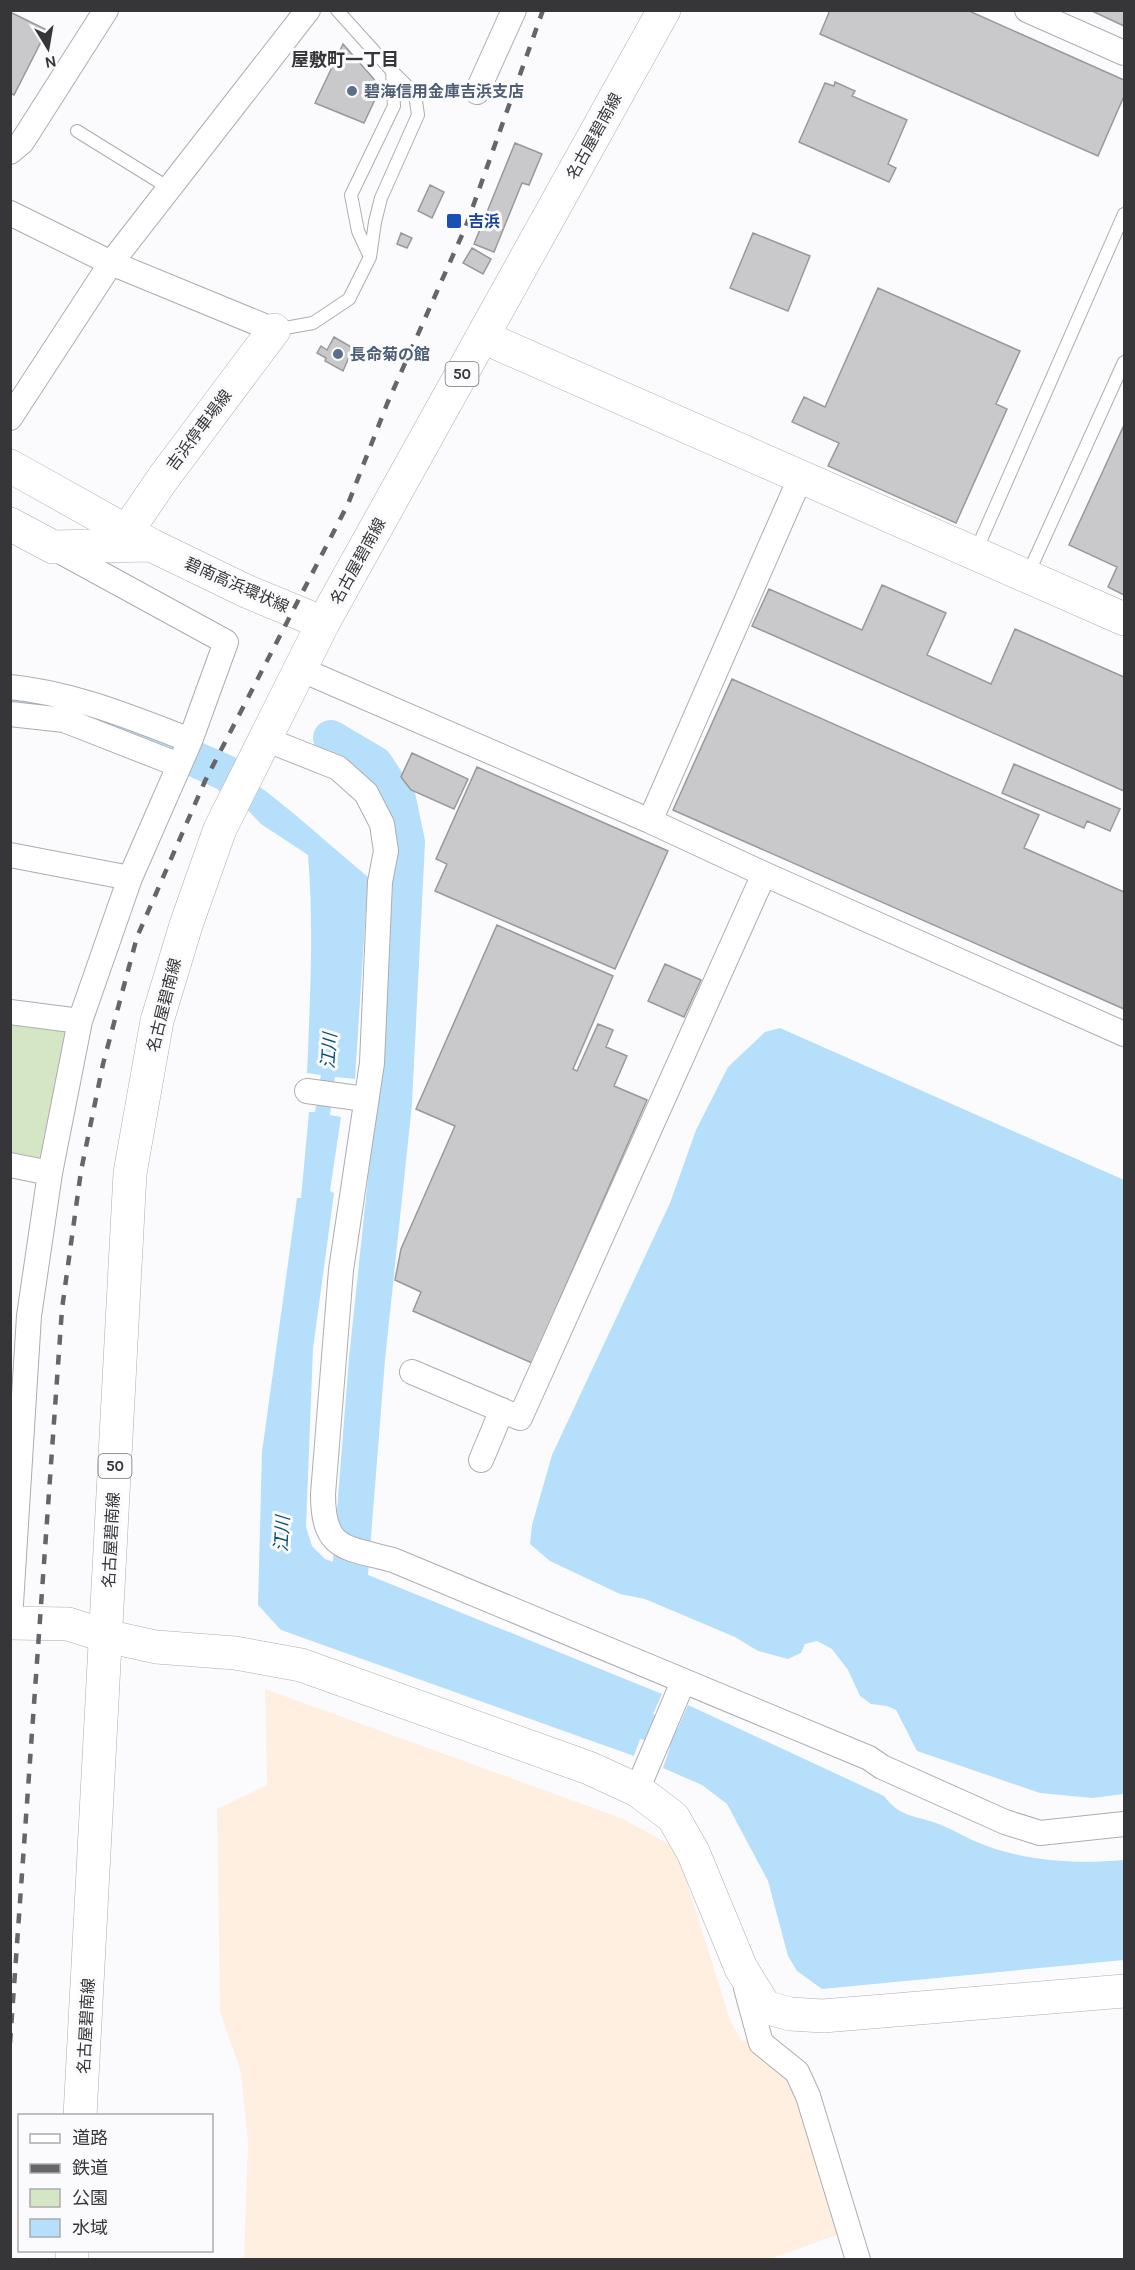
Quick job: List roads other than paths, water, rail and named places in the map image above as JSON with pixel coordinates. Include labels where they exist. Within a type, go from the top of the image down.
[{"type":"main road","name":"名古屋碧南線","points":[[80,2114],[130,1173],[157,1021],[186,925],[220,829],[323,623],[664,10]]},
{"type":"main road","name":"吉浜停車場線","points":[[139,538],[164,477],[274,330]]},
{"type":"main road","points":[[483,337],[1125,619]]},
{"type":"main road","name":"碧南高浜環状線","points":[[10,466],[139,538],[246,591],[323,623]]},
{"type":"main road","name":"碧南高浜環状線","points":[[10,524],[53,547],[139,538]]},
{"type":"main road","points":[[10,1622],[68,1624],[106,1636],[156,1647],[235,1653],[301,1665],[578,1764],[640,1781],[673,1817],[693,1852],[741,1968],[765,2007],[790,2014],[823,2016],[1125,1991]]},
{"type":"street","points":[[10,152],[21,142],[106,10]]},
{"type":"street","points":[[10,418],[111,263],[308,10]]},
{"type":"street","points":[[477,92],[514,10]]},
{"type":"street","points":[[1027,10],[1125,53]]},
{"type":"street","points":[[10,213],[111,263],[274,330]]},
{"type":"street","points":[[650,821],[801,476]]},
{"type":"street","points":[[10,1622],[20,1314],[80,1021],[130,878],[190,740],[226,642],[53,547]]},
{"type":"street","points":[[300,669],[650,821],[1125,1034]]},
{"type":"street","points":[[10,687],[31,689],[103,706],[190,740]]},
{"type":"street","points":[[10,714],[64,720],[180,764]]},
{"type":"street","points":[[265,740],[338,768],[366,793],[382,824],[386,851],[380,882],[372,1063],[364,1099],[341,1270],[323,1494],[323,1514],[329,1534],[339,1545],[393,1560],[680,1689],[869,1758],[882,1767],[1005,1822],[1040,1833],[1125,1824]]},
{"type":"street","points":[[10,855],[130,878]]},
{"type":"street","points":[[412,1372],[520,1418],[764,874]]},
{"type":"street","points":[[10,1012],[80,1021]]},
{"type":"street","points":[[307,1091],[364,1099]]},
{"type":"street","points":[[10,1165],[50,1173]]},
{"type":"street","points":[[481,1460],[502,1410]]},
{"type":"street","points":[[640,1781],[680,1689]]},
{"type":"street","points":[[741,1968],[761,2043],[797,2072],[808,2096],[858,2259]]},
{"type":"lane","points":[[274,330],[313,322],[349,299],[370,257],[381,198],[418,115],[415,94],[337,10]]},
{"type":"lane","points":[[370,257],[358,231],[351,195],[394,106],[392,71]]},
{"type":"lane","points":[[77,131],[168,188]]},
{"type":"lane","points":[[976,552],[1125,214]]},
{"type":"lane","points":[[1028,575],[1125,362]]},
{"type":"water","points":[[205,751],[269,794],[368,877],[355,1079],[335,1077],[330,1115],[341,1117],[330,1191],[334,1193],[313,1349],[306,1527],[312,1546],[325,1559],[662,1694],[653,1714],[678,1728],[688,1705],[884,1796],[901,1812],[949,1828],[980,1844],[1020,1856],[1055,1861],[1124,1860],[1124,1960],[822,1989],[797,1971],[788,1956],[768,1881],[727,1804],[702,1785],[663,1768],[670,1747],[640,1739],[634,1756],[281,1630],[258,1605],[262,1452],[297,1198],[301,1198],[309,1112],[315,1112],[321,1075],[307,1073],[311,964],[310,882],[308,855],[261,824],[222,784],[197,767]]},
{"type":"water","points":[[780,1028],[1124,1180],[1124,1794],[1093,1798],[1040,1793],[917,1751],[896,1710],[871,1704],[860,1696],[848,1670],[832,1649],[817,1641],[805,1644],[801,1653],[788,1659],[758,1651],[735,1637],[645,1599],[620,1594],[550,1561],[530,1544],[532,1525],[552,1455],[670,1203],[696,1130],[728,1067],[765,1032]]},
{"type":"waterway","name":"江川","points":[[10,702],[66,710],[170,748],[226,773],[241,786]]},
{"type":"waterway","points":[[331,738],[375,764],[398,799],[407,842],[394,1103],[367,1359],[347,1612]]},
{"type":"railway","points":[[10,2043],[62,1309],[81,1171],[103,1064],[137,937],[205,781],[348,504],[387,404],[466,226],[543,10]]},
{"type":"place","name":"碧海信用金庫吉浜支店","points":[[352,91]]},
{"type":"place","name":"吉浜","points":[[454,221]]},
{"type":"place","name":"長命菊の館","points":[[338,354]]},
{"type":"district","name":"屋敷町一丁目","points":[[345,60]]}]
